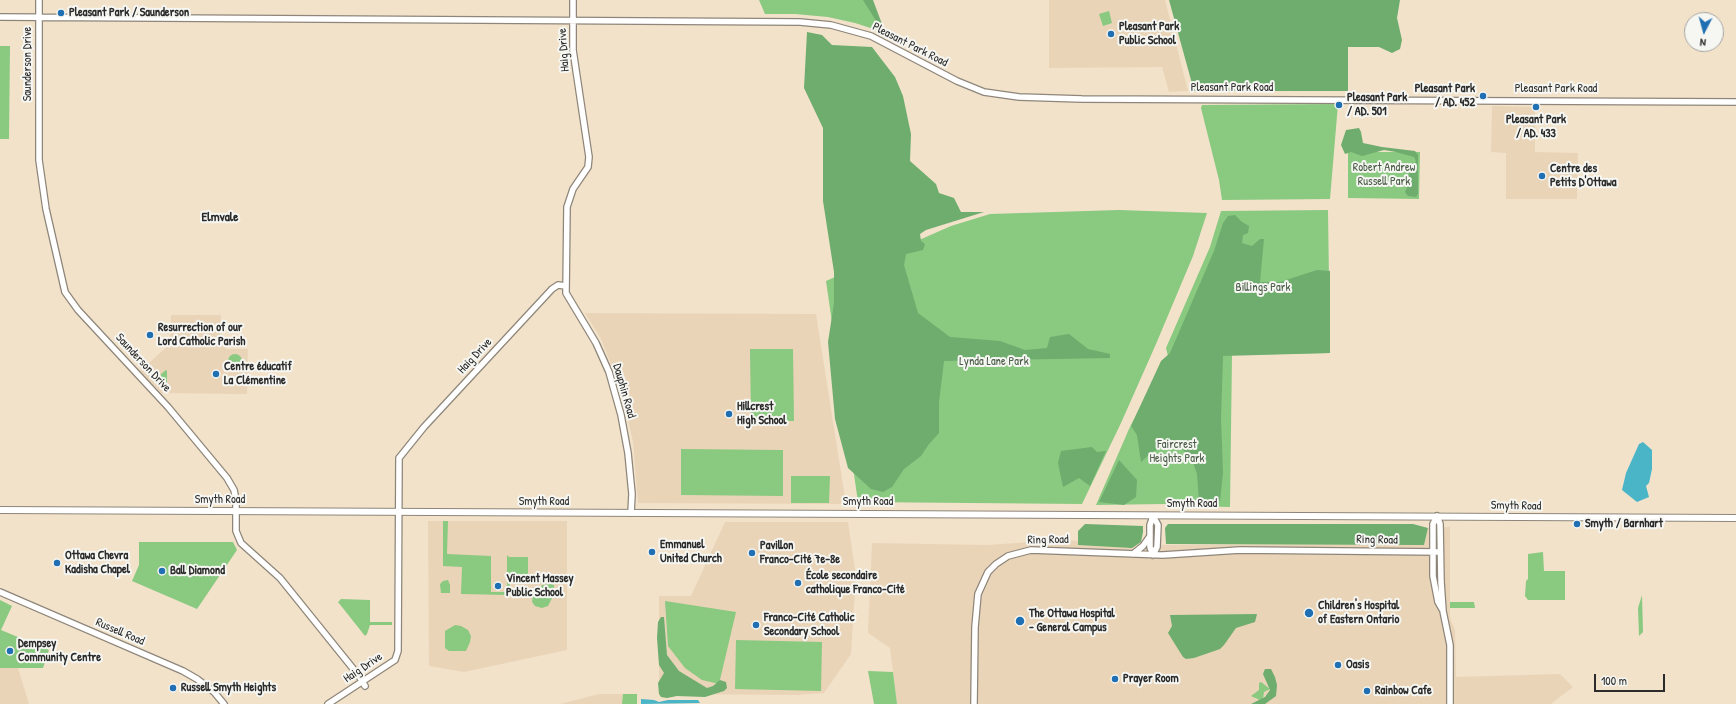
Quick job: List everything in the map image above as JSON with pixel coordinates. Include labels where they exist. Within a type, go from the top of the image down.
[{"type":"main road","name":"Smyth Road","points":[[0,510],[1736,518]]},
{"type":"street","name":"Saunderson Drive","points":[[39,0],[39,160],[46,209],[65,292],[78,310],[143,379],[205,450],[234,490],[236,500],[236,531],[241,543],[280,578],[363,684]]},
{"type":"street","name":"Haig Drive","points":[[328,704],[363,684],[395,660],[398,651],[400,458],[405,450],[555,286],[566,286],[567,207],[573,189],[588,167],[589,157],[573,50],[573,0]]},
{"type":"street","name":"Pleasant Park Road","points":[[0,17],[776,21],[831,25],[871,36],[948,76],[984,92],[1019,97],[1082,99],[1736,102]]},
{"type":"street","name":"Dauphin Road","points":[[566,286],[568,296],[599,350],[609,372],[619,408],[628,453],[632,494],[631,513]]},
{"type":"street","points":[[1153,516],[1150,525],[1150,547],[1153,555]]},
{"type":"street","points":[[1153,516],[1158,525],[1158,547],[1153,555]]},
{"type":"street","points":[[1437,516],[1433,524],[1433,579],[1438,602],[1443,611]]},
{"type":"street","points":[[1437,516],[1440,524],[1443,611],[1450,646],[1450,704]]},
{"type":"street","points":[[1133,554],[1143,546],[1150,536]]},
{"type":"street","name":"Ring Road","points":[[974,704],[973,680],[977,601],[982,583],[992,567],[1008,556],[1032,550],[1153,555],[1247,550],[1440,552]]},
{"type":"street","name":"Russell Road","points":[[0,592],[183,671],[207,686],[224,704]]},
{"type":"shaded area","name":"Pleasant Park Public School","points":[[1049,0],[1165,0],[1188,91],[1169,92],[1162,67],[1049,68]]},
{"type":"shaded area","name":"Centre des Petits D'Ottawa","points":[[1492,106],[1535,107],[1535,152],[1578,153],[1577,199],[1506,199],[1506,153],[1491,152]]},
{"type":"shaded area","name":"Hillcrest High School","points":[[585,313],[816,314],[846,504],[638,503],[633,442],[621,390],[601,339]]},
{"type":"shaded area","points":[[171,315],[221,315],[220,344],[227,349],[248,349],[247,394],[161,393],[140,371],[170,344]]},
{"type":"shaded area","name":"Vincent Massey Public School","points":[[428,521],[567,521],[567,650],[464,672],[429,666]]},
{"type":"shaded area","name":"Franco-Cité Catholic Secondary School","points":[[725,522],[848,522],[856,576],[851,654],[824,693],[798,695],[659,694],[659,596],[691,596]]},
{"type":"shaded area","points":[[1450,527],[1450,618],[1455,630],[1456,677],[1560,674],[1573,687],[1551,704],[897,704],[890,648],[868,633],[872,543],[987,545],[1060,540],[1165,545],[1424,544],[1428,528]]},
{"type":"shaded area","points":[[0,668],[18,668],[29,704],[0,704]]},
{"type":"shaded area","points":[[599,694],[623,694],[622,704],[560,704]]},
{"type":"green space","points":[[759,0],[871,0],[886,33],[855,23],[828,17],[795,14],[765,14]]},
{"type":"green space","points":[[863,0],[873,0],[882,24],[878,24]]},
{"type":"green space","points":[[1169,0],[1400,0],[1397,18],[1402,40],[1400,49],[1392,53],[1379,47],[1348,47],[1348,91],[1194,91]]},
{"type":"green space","points":[[1109,11],[1112,23],[1103,26],[1099,14]]},
{"type":"green space","points":[[807,32],[822,35],[832,45],[872,47],[895,77],[903,96],[911,134],[910,161],[936,184],[939,193],[954,198],[961,212],[984,212],[926,230],[920,234],[921,241],[925,244],[923,250],[906,254],[904,265],[918,313],[950,337],[1000,341],[1025,350],[1047,348],[1050,337],[1069,334],[1088,349],[1110,354],[1110,358],[944,361],[939,402],[939,433],[921,456],[904,469],[892,487],[883,492],[871,489],[848,468],[835,419],[828,342],[834,303],[834,272],[823,201],[823,128],[804,88]]},
{"type":"green space","points":[[0,46],[10,46],[9,139],[0,139]]},
{"type":"green space","points":[[1338,104],[1330,199],[1222,200],[1219,180],[1201,108],[1202,105]]},
{"type":"green space","points":[[1359,128],[1363,143],[1415,151],[1418,155],[1418,194],[1416,197],[1408,196],[1405,192],[1408,185],[1406,179],[1416,161],[1414,157],[1384,150],[1362,156],[1351,152],[1345,154],[1341,145],[1346,130]]},
{"type":"green space","name":"Robert Andrew Russell Park","points":[[1348,152],[1420,152],[1419,199],[1348,198]]},
{"type":"green space","name":"Lynda Lane Park","points":[[1119,210],[1207,213],[1193,256],[1156,344],[1121,423],[1082,504],[858,502],[826,281],[951,226],[990,214]]},
{"type":"green space","name":"Faircrest Heights Park","points":[[1328,210],[1330,353],[1232,355],[1230,507],[1164,504],[1096,505],[1129,429],[1164,359],[1168,356],[1166,348],[1210,247],[1221,211]]},
{"type":"green space","name":"Billings Park","points":[[1235,215],[1249,226],[1248,233],[1243,235],[1242,243],[1252,246],[1260,239],[1264,239],[1260,282],[1280,282],[1317,270],[1330,271],[1330,353],[1223,356],[1221,418],[1223,473],[1220,501],[1199,502],[1197,474],[1192,459],[1182,449],[1168,446],[1152,452],[1141,462],[1137,435],[1131,426],[1161,361],[1170,353],[1214,251],[1223,223],[1228,216]]},
{"type":"green space","points":[[750,349],[793,349],[794,421],[751,421]]},
{"type":"green space","points":[[235,354],[240,356],[242,361],[240,366],[235,368],[230,366],[228,361],[230,356]]},
{"type":"green space","points":[[166,370],[167,390],[162,389],[154,380]]},
{"type":"green space","points":[[1092,447],[1097,452],[1106,451],[1090,486],[1079,478],[1063,487],[1058,463],[1061,451]]},
{"type":"green space","points":[[681,449],[783,450],[783,496],[681,495]]},
{"type":"green space","points":[[1119,460],[1137,480],[1136,497],[1124,505],[1099,502]]},
{"type":"green space","points":[[791,476],[830,476],[829,503],[791,503]]},
{"type":"green space","points":[[443,521],[448,521],[447,554],[491,556],[491,592],[507,592],[507,555],[509,557],[528,557],[528,577],[541,577],[541,575],[545,575],[546,583],[510,583],[509,592],[507,595],[461,594],[462,567],[443,566]]},
{"type":"green space","points":[[1085,524],[1143,526],[1141,542],[1132,548],[1078,545],[1078,531]]},
{"type":"green space","points":[[1168,524],[1413,524],[1428,528],[1424,545],[1166,544],[1165,528]]},
{"type":"green space","points":[[139,542],[233,542],[237,550],[197,609],[132,581],[139,565]]},
{"type":"green space","points":[[1543,552],[1544,571],[1565,571],[1565,600],[1528,600],[1525,596],[1526,581],[1528,579],[1528,554]]},
{"type":"green space","points":[[448,580],[450,585],[450,593],[441,593],[440,584],[443,581]]},
{"type":"green space","points":[[554,585],[554,594],[548,606],[542,608],[535,606],[532,602],[534,587]]},
{"type":"green space","points":[[1642,595],[1643,632],[1639,636],[1638,608]]},
{"type":"green space","points":[[341,599],[370,600],[370,622],[392,622],[392,625],[370,625],[365,636],[338,602]]},
{"type":"green space","points":[[0,600],[12,606],[1,630],[49,650],[43,668],[0,668]]},
{"type":"green space","points":[[665,601],[736,612],[719,684],[702,680],[685,668],[668,646]]},
{"type":"green space","points":[[1450,602],[1474,602],[1475,608],[1450,608]]},
{"type":"green space","points":[[1257,614],[1255,622],[1236,628],[1220,649],[1194,658],[1186,659],[1183,657],[1168,633],[1172,626],[1170,615]]},
{"type":"green space","points":[[661,617],[664,617],[667,655],[679,671],[707,688],[713,686],[720,680],[726,682],[727,688],[724,691],[705,697],[661,697],[659,694],[658,683],[664,673],[659,665],[657,638],[658,622]]},
{"type":"green space","points":[[455,625],[461,626],[468,630],[471,636],[466,651],[449,651],[445,648],[445,631]]},
{"type":"green space","points":[[736,640],[822,642],[821,691],[735,689]]},
{"type":"green space","points":[[1265,669],[1271,669],[1275,677],[1277,685],[1276,696],[1265,704],[1251,704],[1265,697],[1270,690],[1263,674]]},
{"type":"green space","points":[[868,671],[893,672],[897,704],[874,704]]},
{"type":"green space","points":[[1261,682],[1270,689],[1264,692],[1262,701],[1251,696],[1259,690],[1259,683]]},
{"type":"green space","points":[[623,694],[637,694],[637,704],[622,704]]},
{"type":"water","points":[[1643,442],[1652,450],[1652,469],[1649,483],[1646,486],[1649,497],[1637,502],[1622,490],[1626,473],[1639,444]]},
{"type":"water","points":[[641,699],[659,702],[668,700],[698,700],[700,703],[641,704]]},
{"type":"place","name":"Pleasant Park / Saunderson","points":[[61,13]]},
{"type":"place","name":"Pleasant Park Public School","points":[[1111,34]]},
{"type":"place","name":"Pleasant Park / AD. 452","points":[[1483,96]]},
{"type":"place","name":"Pleasant Park / AD. 501","points":[[1339,105]]},
{"type":"place","name":"Pleasant Park / AD. 433","points":[[1536,107]]},
{"type":"place","name":"Centre des Petits D'Ottawa","points":[[1542,176]]},
{"type":"place","name":"Resurrection of our Lord Catholic Parish","points":[[150,335]]},
{"type":"place","name":"Centre éducatif La Clémentine","points":[[216,374]]},
{"type":"place","name":"Hillcrest High School","points":[[729,414]]},
{"type":"place","name":"Smyth / Barnhart","points":[[1577,524]]},
{"type":"place","name":"Emmanuel United Church","points":[[652,552]]},
{"type":"place","name":"Pavillon Franco-Cité 7e-8e","points":[[752,553]]},
{"type":"place","name":"Ottawa Chevra Kadisha Chapel","points":[[57,563]]},
{"type":"place","name":"Ball Diamond","points":[[162,571]]},
{"type":"place","name":"École secondaire catholique Franco-Cité","points":[[798,583]]},
{"type":"place","name":"Vincent Massey Public School","points":[[498,586]]},
{"type":"place","name":"Children's Hospital of Eastern Ontario","points":[[1309,613]]},
{"type":"place","name":"The Ottawa Hospital - General Campus","points":[[1020,621]]},
{"type":"place","name":"Franco-Cité Catholic Secondary School","points":[[756,625]]},
{"type":"place","name":"Dempsey Community Centre","points":[[10,651]]},
{"type":"place","name":"Oasis","points":[[1338,665]]},
{"type":"place","name":"Prayer Room","points":[[1115,679]]},
{"type":"place","name":"Russell Smyth Heights","points":[[173,688]]},
{"type":"place","name":"Rainbow Cafe","points":[[1367,691]]},
{"type":"district","name":"Elmvale","points":[[220,218]]}]
